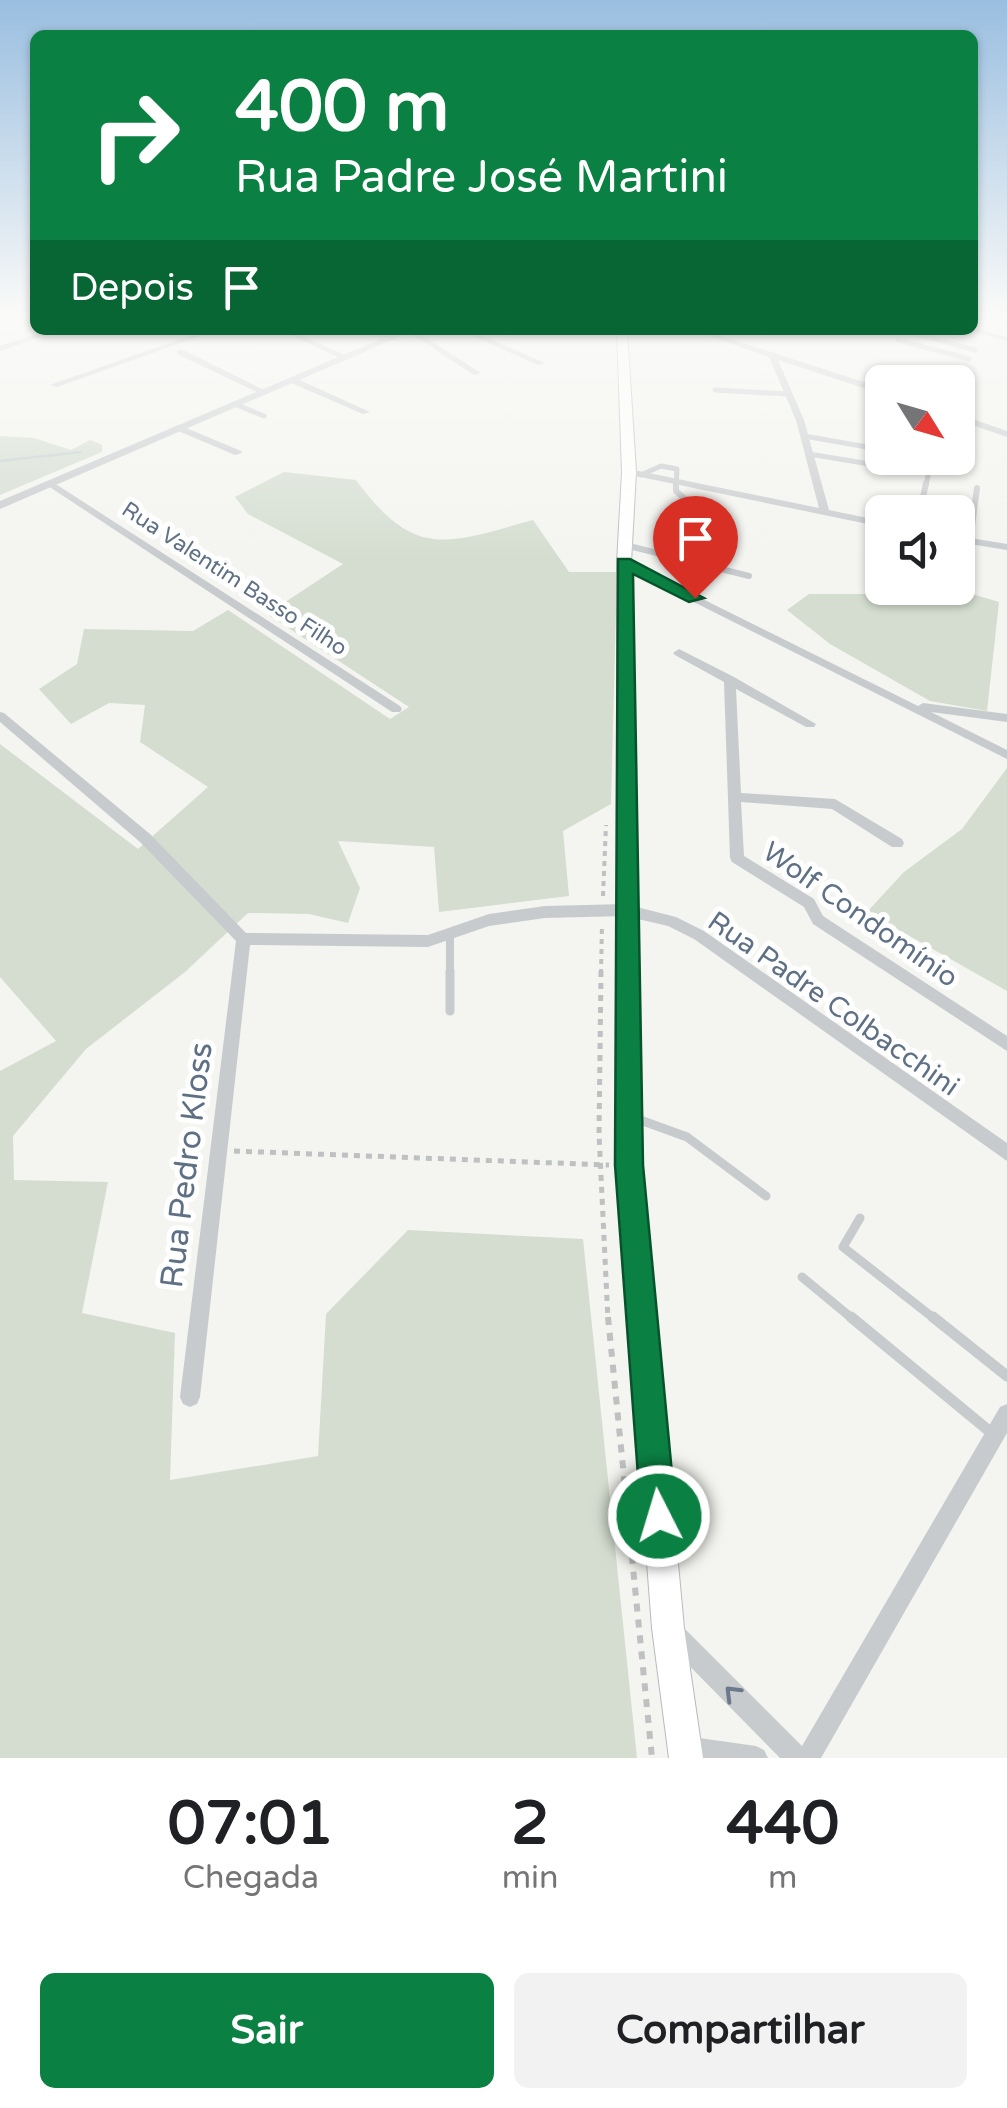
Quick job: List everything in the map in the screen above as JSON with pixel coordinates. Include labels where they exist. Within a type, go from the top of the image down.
[{"type":"main road","points":[[628,397],[635,474],[624,554],[629,1165],[668,1628],[685,1753]]},
{"type":"street","points":[[0,505],[252,397]]},
{"type":"street","points":[[331,397],[366,412]]},
{"type":"street","points":[[790,397],[825,513]]},
{"type":"street","points":[[975,423],[1007,434]]},
{"type":"street","points":[[179,428],[238,453]]},
{"type":"street","points":[[635,474],[865,521]]},
{"type":"street","name":"Rua Valentim Basso Filho","points":[[51,484],[396,709]]},
{"type":"street","points":[[975,543],[1007,547]]},
{"type":"street","points":[[624,554],[1007,755]]},
{"type":"street","points":[[679,653],[810,724]]},
{"type":"street","name":"Wolf Condomínio","points":[[730,680],[737,858],[808,903],[818,920],[1007,1044]]},
{"type":"street","points":[[909,705],[1007,718]]},
{"type":"street","points":[[0,716],[145,838],[243,940]]},
{"type":"street","name":"Wolf Condomínio","points":[[735,796],[835,804],[897,842]]},
{"type":"street","name":"Rua Padre Colbacchini","points":[[243,940],[428,941],[489,920],[546,912],[625,910],[671,921],[698,936],[1007,1154]]},
{"type":"street","name":"Rua Pedro Kloss","points":[[190,1397],[243,940]]},
{"type":"street","points":[[808,1758],[1007,1414]]},
{"type":"street","points":[[668,1628],[797,1758]]},
{"type":"street","points":[[685,1753],[756,1758]]},
{"type":"lane","points":[[235,404],[264,416]]},
{"type":"lane","points":[[804,436],[865,447]]},
{"type":"lane","points":[[810,454],[865,463]]},
{"type":"lane","points":[[676,482],[679,496],[692,506]]},
{"type":"lane","points":[[975,503],[977,488]]},
{"type":"lane","points":[[624,554],[750,576]]},
{"type":"lane","points":[[450,935],[450,1011]]},
{"type":"lane","points":[[628,1117],[654,1120],[684,1132],[766,1196]]},
{"type":"lane","points":[[860,1218],[844,1246],[1007,1376]]},
{"type":"lane","points":[[802,1277],[994,1435]]},
{"type":"path","points":[[218,1151],[629,1165]]},
{"type":"shaded area","points":[[0,436],[34,438],[71,450],[90,440],[102,445],[102,452],[0,495]]},
{"type":"shaded area","points":[[284,472],[356,480],[396,523],[434,539],[477,535],[533,520],[569,572],[617,572],[611,804],[563,831],[569,896],[439,912],[434,847],[338,841],[360,888],[348,923],[309,914],[248,913],[185,972],[86,1049],[13,1136],[14,1180],[108,1182],[82,1313],[175,1333],[170,1480],[318,1456],[326,1314],[408,1230],[583,1239],[637,1758],[0,1758],[0,1071],[56,1041],[0,977],[0,744],[138,849],[208,787],[140,742],[145,705],[109,703],[71,724],[39,689],[77,664],[84,629],[193,631],[228,610],[390,719],[409,707],[267,614],[343,564],[248,514],[235,497]]},
{"type":"shaded area","points":[[809,594],[865,594],[865,605],[975,605],[975,595],[999,602],[987,711],[930,701],[830,644],[787,610]]},
{"type":"shaded area","points":[[1007,768],[1007,991],[867,912],[904,872],[962,829]]},
{"type":"waterway","points":[[0,461],[81,452]]},
{"type":"route","points":[[659,1516],[629,1165],[624,563],[695,598]]}]
